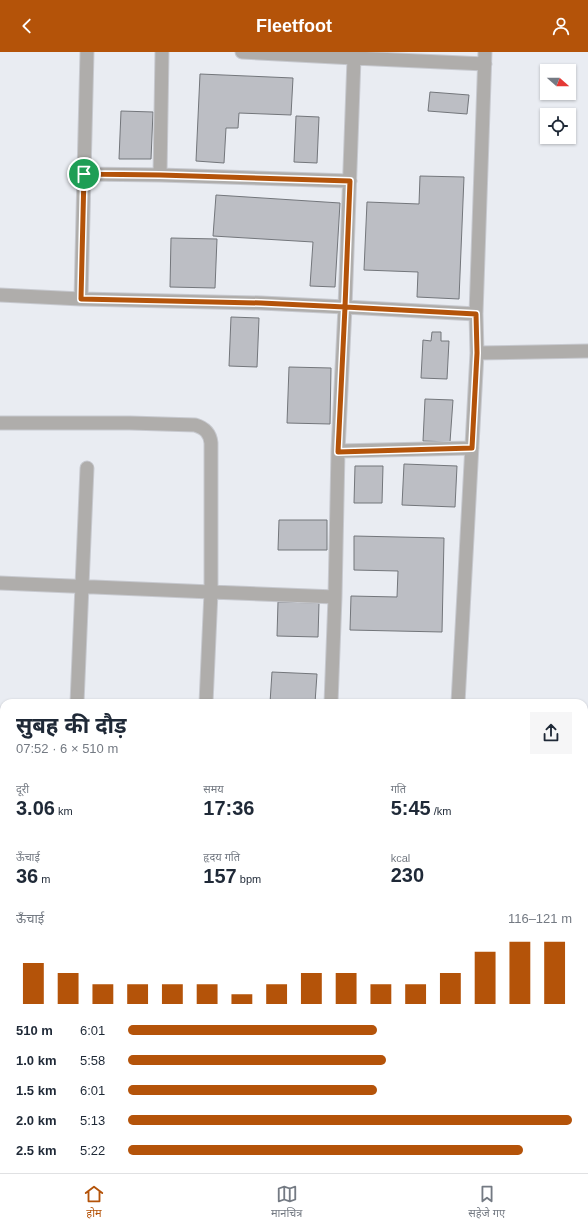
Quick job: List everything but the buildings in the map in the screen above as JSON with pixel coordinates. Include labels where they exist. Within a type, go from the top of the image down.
[{"type":"street","points":[[81,299],[87,52]]},
{"type":"street","points":[[160,175],[162,52]]},
{"type":"street","points":[[242,52],[354,58],[485,58],[476,314],[477,353],[458,699]]},
{"type":"street","points":[[331,699],[338,452],[354,58]]},
{"type":"street","points":[[84,174],[350,181]]},
{"type":"street","points":[[0,295],[81,299],[261,303],[476,314]]},
{"type":"street","points":[[477,353],[588,351]]},
{"type":"street","points":[[0,423],[130,423],[195,425],[206,431],[210,437],[211,444],[211,592],[206,699]]},
{"type":"street","points":[[338,452],[472,448]]},
{"type":"street","points":[[77,699],[87,468]]},
{"type":"street","points":[[0,583],[335,596]]},
{"type":"route","points":[[84,174],[81,299],[261,303],[345,307],[338,452],[472,448],[477,353],[476,314],[345,307],[350,181],[84,174]]}]
